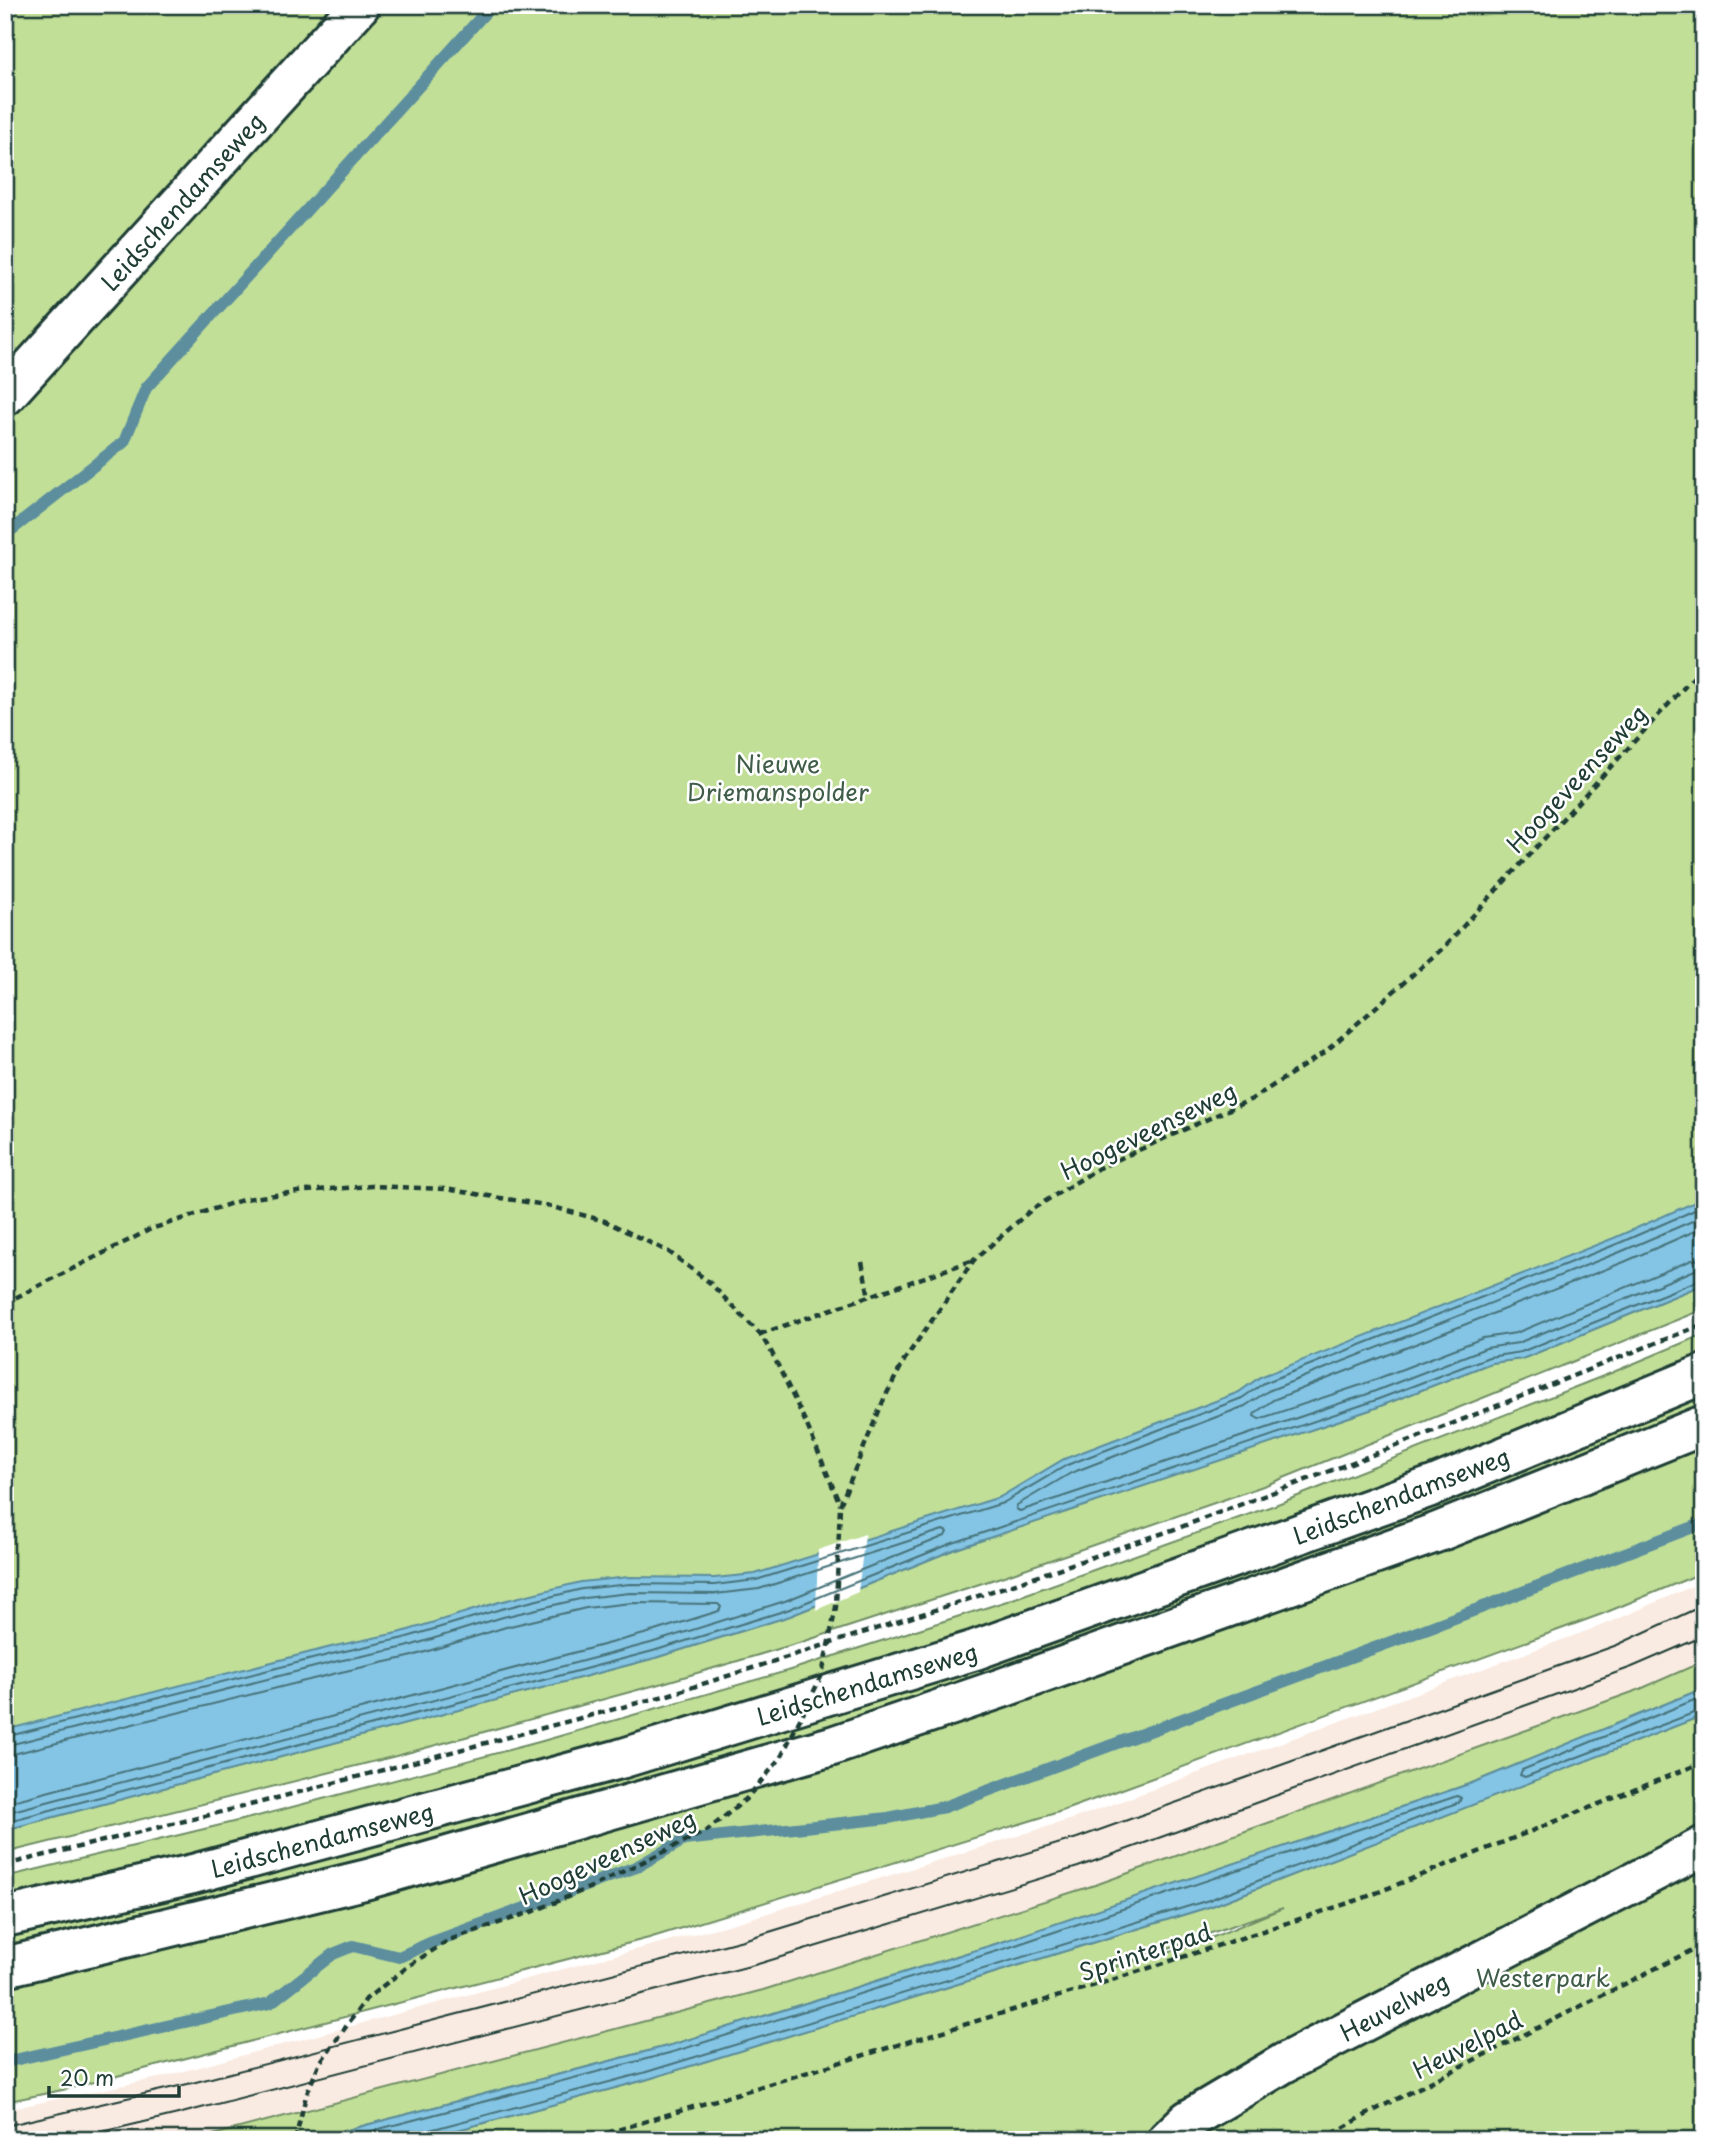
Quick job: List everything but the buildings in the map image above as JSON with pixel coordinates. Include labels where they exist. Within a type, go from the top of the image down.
[{"type":"main road","name":"Leidschendamseweg","points":[[5,396],[359,5]]},
{"type":"main road","name":"Leidschendamseweg","points":[[5,1917],[192,1874],[620,1759],[975,1650],[1433,1486],[1704,1374]]},
{"type":"main road","name":"Leidschendamseweg","points":[[5,1967],[368,1879],[832,1746],[1015,1684],[1438,1532],[1704,1425]]},
{"type":"main road","name":"Heuvelweg","points":[[1167,2140],[1188,2120],[1284,2063],[1704,1846]]},
{"type":"path","name":"Hoogeveenseweg","points":[[295,2140],[306,2096],[319,2064],[366,1998],[449,1940],[537,1910],[708,1830],[746,1799],[780,1759],[822,1675],[836,1607],[840,1505],[884,1399],[905,1359],[974,1260],[1031,1210],[1099,1168],[1252,1099],[1325,1052],[1443,948],[1704,666]]},
{"type":"path","points":[[5,1303],[150,1229],[245,1199],[371,1186],[445,1188],[545,1205],[605,1221],[669,1252],[709,1282],[760,1334],[772,1353],[806,1423],[840,1505]]},
{"type":"path","points":[[760,1334],[974,1260]]},
{"type":"path","points":[[862,1262],[869,1297]]},
{"type":"path","name":"Leidschendamseweg","points":[[5,1865],[254,1804],[694,1687],[1181,1527],[1401,1444],[1704,1324]]},
{"type":"path","name":"Sprinterpad","points":[[584,2140],[1112,1980],[1361,1899],[1704,1762]]},
{"type":"path","name":"Heuvelpad","points":[[1322,2140],[1371,2112],[1704,1944]]},
{"type":"shaded area","points":[[1704,1581],[1704,1661],[1638,1690],[1098,1884],[763,1990],[194,2140],[5,2140],[5,2110],[158,2078],[742,1921],[1072,1819],[1611,1622]]},
{"type":"green space","name":"Nieuwe Driemanspolder","points":[[5,5],[1704,5],[1704,1248],[620,1640],[5,1785]]},
{"type":"green space","points":[[1704,1284],[1704,1309],[1266,1485],[1007,1575],[802,1642],[663,1683],[396,1756],[5,1853],[5,1830],[655,1658],[790,1616],[953,1550],[1370,1410],[1491,1363],[1522,1359]]},
{"type":"green space","points":[[1704,1334],[1704,1360],[1547,1425],[902,1662],[420,1799],[5,1903],[5,1877],[258,1816],[539,1742],[787,1671],[1007,1601],[1275,1505]]},
{"type":"green space","points":[[1704,1390],[1704,1413],[1104,1643],[536,1817],[5,1952],[5,1930],[340,1850]]},
{"type":"green space","points":[[1704,1442],[1704,1572],[1602,1614],[1062,1811],[649,1938],[67,2089],[5,2102],[5,1980],[387,1885]]},
{"type":"green space","points":[[1704,1661],[1704,1688],[1472,1783],[1005,1941],[671,2045],[309,2140],[194,2140],[763,1990],[1098,1884],[1638,1690]]},
{"type":"green space","name":"Westerpark","points":[[1704,1715],[1704,2140],[420,2140],[645,2080],[1212,1906]],"holes":[[[1283,1908],[1199,1943],[1108,1969]]]},
{"type":"water","points":[[1704,1198],[1704,1284],[1522,1359],[1491,1363],[1370,1410],[953,1550],[790,1616],[655,1658],[5,1830],[5,1730],[335,1646],[402,1632],[499,1602],[581,1582],[629,1577],[714,1578],[755,1574],[1000,1497],[1064,1459],[1239,1392],[1260,1377],[1614,1238]]},
{"type":"water","points":[[1704,1688],[1704,1715],[1212,1906],[645,2080],[420,2140],[309,2140],[671,2045],[1005,1941],[1472,1783]]},
{"type":"pier","points":[[865,1534],[858,1592],[816,1610],[818,1550]]},
{"type":"waterway","points":[[5,535],[124,442],[146,388],[492,5]]},
{"type":"waterway","points":[[5,2062],[270,2003],[333,1954],[353,1946],[399,1957],[636,1867],[684,1840],[888,1818],[944,1807],[1704,1523]]},
{"type":"tram line","points":[[5,2126],[192,2083],[743,1940],[1077,1838],[1617,1645],[1704,1605]]},
{"type":"tram line","points":[[68,2140],[758,1964],[1078,1867],[1632,1667],[1704,1636]]}]
